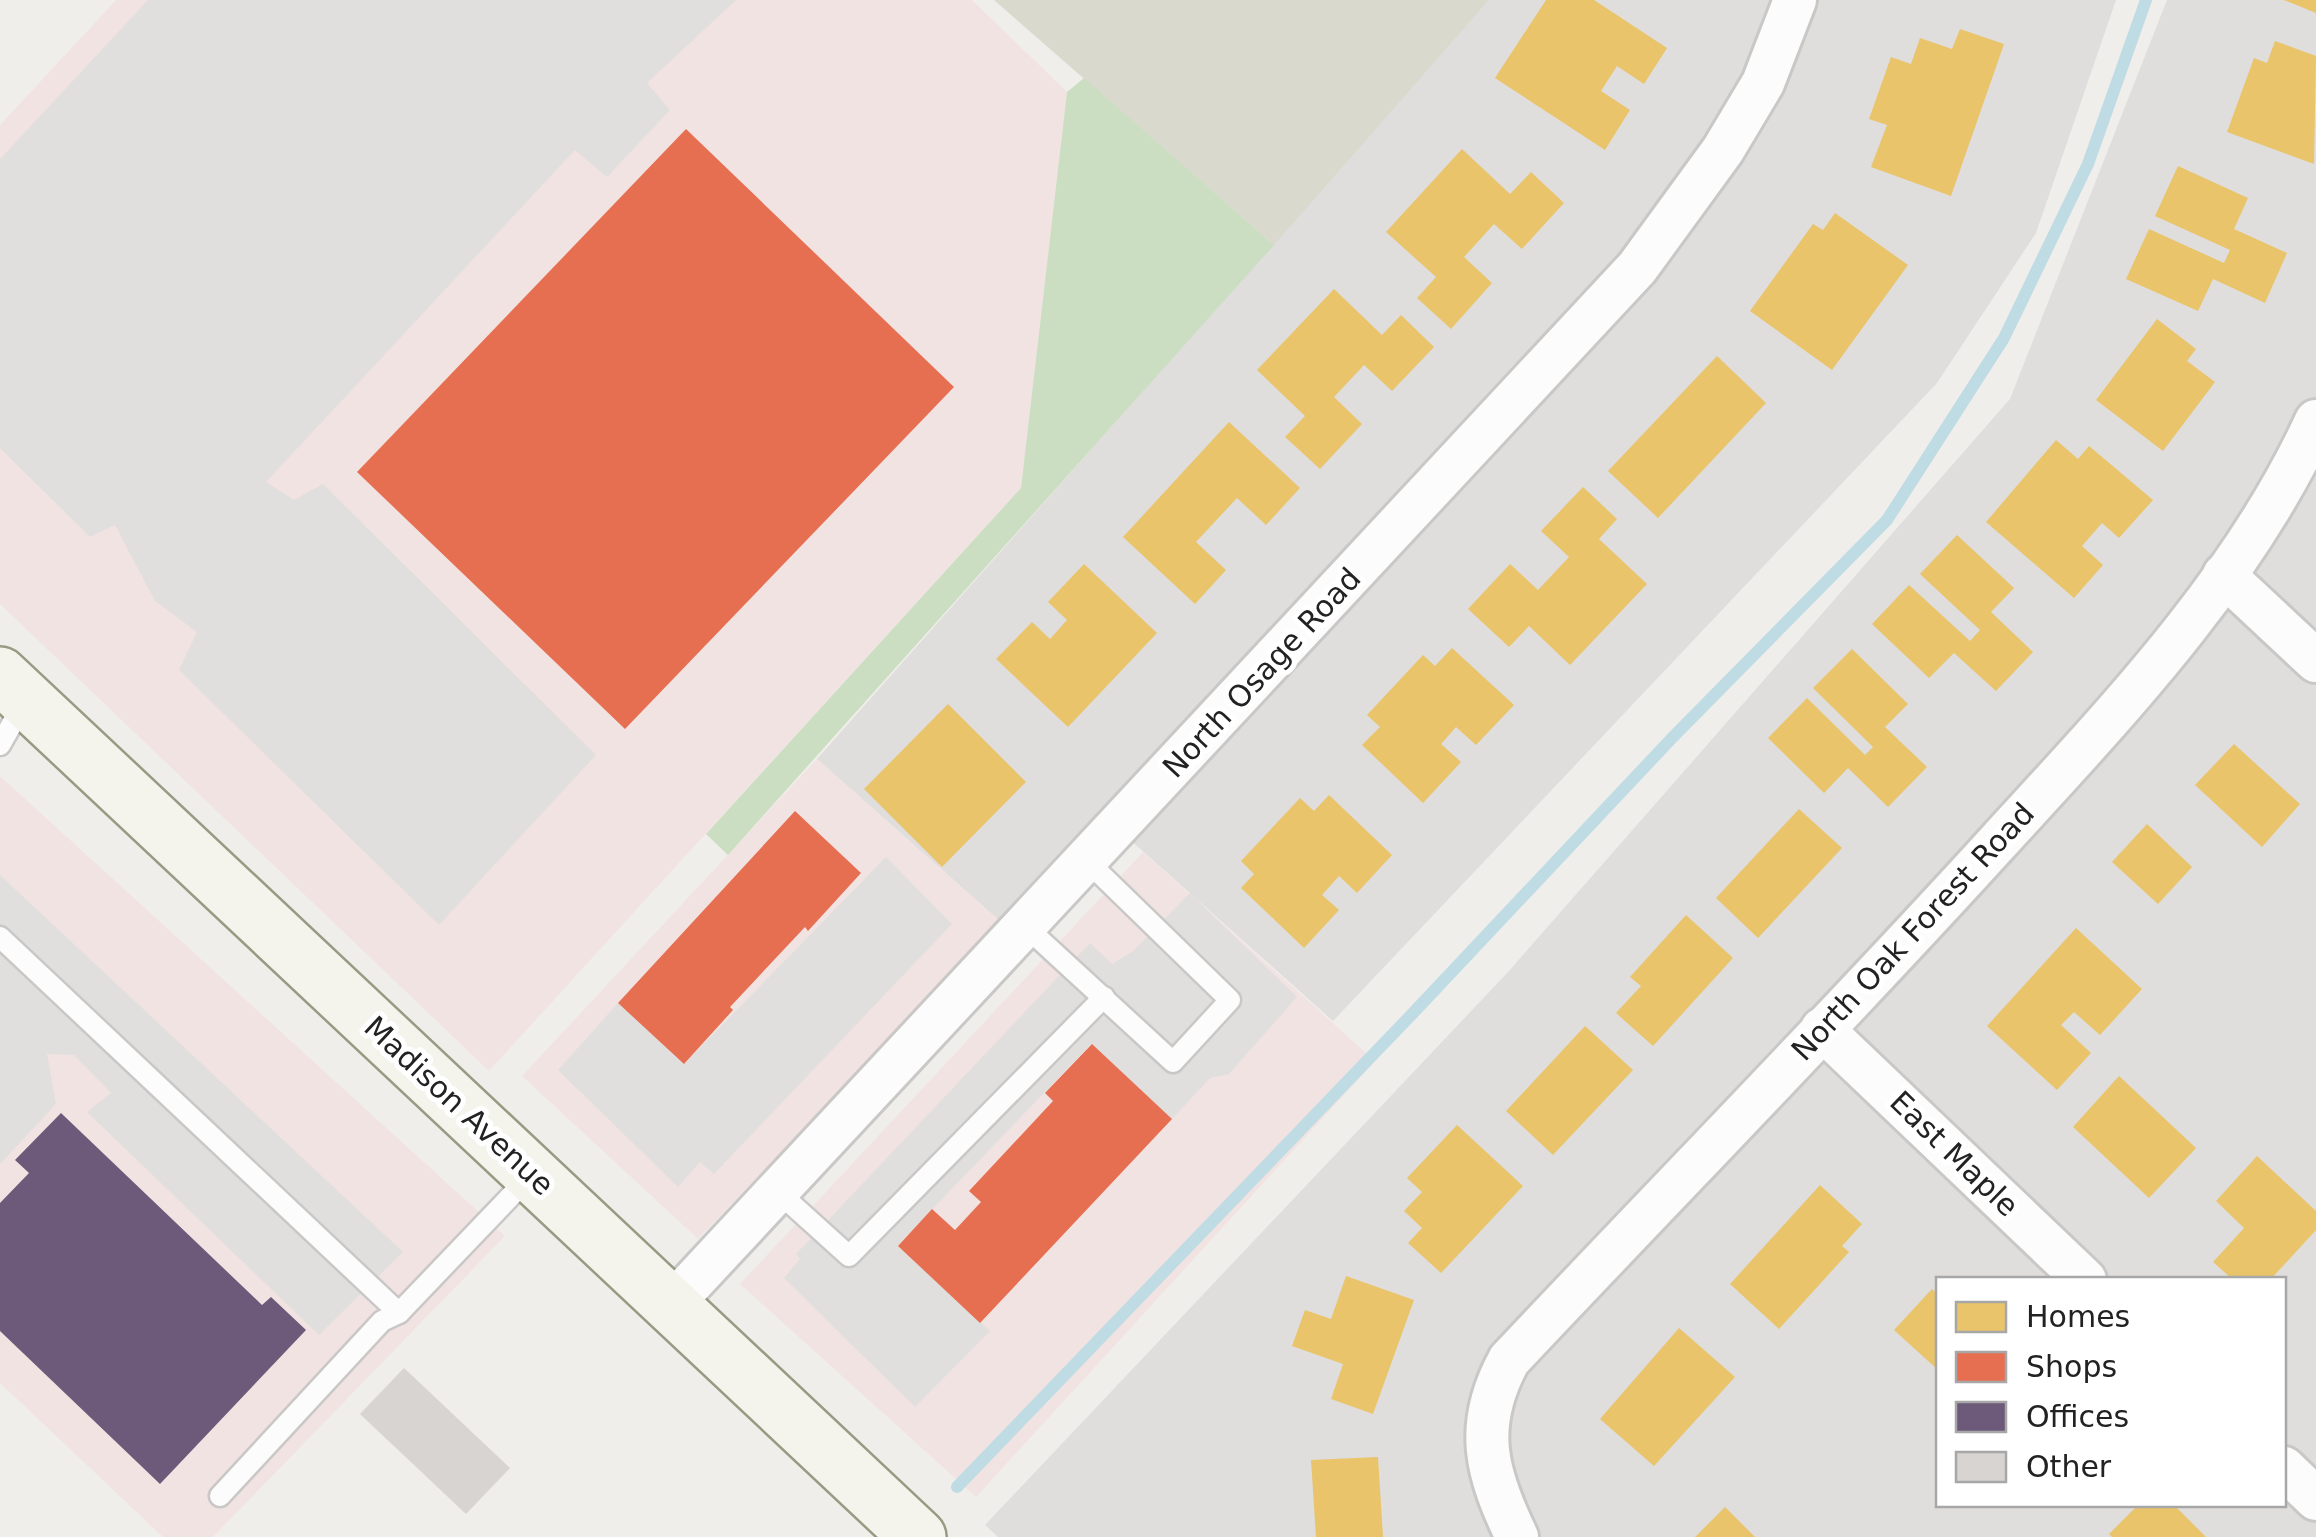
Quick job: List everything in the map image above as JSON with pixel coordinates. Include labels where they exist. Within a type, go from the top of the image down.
[{"type":"main road","name":"Madison Avenue","points":[[9,707],[532,1174],[918,1537]]},
{"type":"street","name":"North Osage Road","points":[[670,1304],[1637,268],[1723,150],[1763,83],[1795,0]]},
{"type":"street","name":"North Oak Forest Road","points":[[1517,1537],[1503,1508],[1488,1456],[1486,1421],[1496,1384],[1508,1360],[2061,773],[2165,653],[2255,530],[2316,422]]},
{"type":"street","points":[[2224,575],[2316,661]]},
{"type":"street","name":"East Maple","points":[[1822,1030],[2083,1277]]},
{"type":"street","points":[[2286,1470],[2316,1499]]},
{"type":"lane","points":[[1025,926],[1173,1062],[1230,1000],[1086,860]]},
{"type":"lane","points":[[0,937],[399,1313]]},
{"type":"lane","points":[[777,1191],[848,1256],[1104,997]]},
{"type":"lane","points":[[220,1496],[382,1320],[399,1313],[532,1174]]},
{"type":"shaded area","points":[[116,0],[972,0],[1067,92],[1021,488],[489,1071],[0,604],[0,125]]},
{"type":"shaded area","points":[[148,0],[736,0],[647,83],[670,110],[607,177],[575,150],[266,482],[294,500],[323,484],[596,755],[439,925],[179,670],[197,632],[155,601],[115,525],[90,537],[0,448],[0,159]]},
{"type":"shaded area","points":[[994,0],[1489,0],[1274,245]]},
{"type":"shaded area","points":[[1489,0],[2116,0],[2036,233],[1937,383],[1333,1021],[1100,813],[1001,922],[817,759]]},
{"type":"shaded area","points":[[2167,0],[2316,0],[2316,1537],[998,1537],[985,1525],[1509,971],[2010,399]]},
{"type":"shaded area","points":[[817,759],[1001,922],[698,1239],[522,1076]]},
{"type":"shaded area","points":[[0,776],[505,1236],[213,1537],[163,1537],[0,1383]]},
{"type":"shaded area","points":[[1143,852],[1375,1061],[976,1497],[740,1284]]},
{"type":"shaded area","points":[[886,857],[952,924],[714,1174],[700,1162],[678,1187],[558,1070],[618,1003],[685,1063]]},
{"type":"shaded area","points":[[0,875],[403,1252],[319,1335],[87,1112],[111,1093],[74,1055],[47,1054],[56,1104],[0,1164]]},
{"type":"shaded area","points":[[1190,893],[1297,997],[1229,1074],[1210,1078],[1172,1119],[1091,1044],[898,1245],[990,1331],[915,1407],[784,1278],[800,1259],[796,1254],[1090,943],[1112,964],[1133,951]]},
{"type":"green space","points":[[1084,78],[1274,245],[728,855],[706,834],[1021,488],[1067,92]]},
{"type":"building: Homes","points":[[1546,0],[1594,0],[1667,48],[1644,84],[1617,66],[1601,91],[1630,110],[1605,150],[1495,78]]},
{"type":"building: Homes","points":[[2284,0],[2316,0],[2316,13]]},
{"type":"building: Homes","points":[[1960,29],[2004,44],[1951,196],[1871,167],[1887,125],[1869,119],[1891,57],[1911,64],[1920,38],[1952,49]]},
{"type":"building: Homes","points":[[2275,41],[2316,56],[2314,164],[2227,132],[2254,58],[2267,63]]},
{"type":"building: Homes","points":[[1462,149],[1510,194],[1531,172],[1564,203],[1522,249],[1494,224],[1464,257],[1492,283],[1451,329],[1417,298],[1436,277],[1386,232]]},
{"type":"building: Homes","points":[[2178,166],[2248,198],[2234,229],[2287,253],[2265,303],[2213,279],[2198,311],[2126,279],[2149,229],[2224,263],[2230,250],[2155,216]]},
{"type":"building: Homes","points":[[1835,213],[1908,265],[1832,370],[1750,311],[1813,224],[1823,230]]},
{"type":"building: Homes","points":[[1334,289],[1382,335],[1401,315],[1434,347],[1392,391],[1364,365],[1334,397],[1362,424],[1320,469],[1285,437],[1305,416],[1257,370]]},
{"type":"building: Homes","points":[[2157,319],[2196,349],[2187,361],[2215,382],[2163,451],[2096,400]]},
{"type":"building: Homes","points":[[1717,356],[1766,403],[1658,518],[1608,471]]},
{"type":"building: Homes","points":[[1229,422],[1300,488],[1266,525],[1237,498],[1196,542],[1226,570],[1195,604],[1123,537]]},
{"type":"building: Homes","points":[[2056,440],[2078,459],[2089,446],[2153,500],[2119,538],[2102,523],[2082,546],[2103,565],[2074,598],[1986,522]]},
{"type":"building: Homes","points":[[1583,487],[1617,519],[1599,539],[1647,584],[1570,665],[1529,626],[1509,647],[1468,609],[1510,564],[1538,590],[1569,557],[1541,531]]},
{"type":"building: Homes","points":[[1957,535],[2014,588],[1991,612],[2033,652],[1996,691],[1954,653],[1929,678],[1872,624],[1909,585],[1970,641],[1980,630],[1920,574]]},
{"type":"building: Homes","points":[[1084,564],[1157,633],[1068,727],[996,659],[1032,622],[1050,639],[1067,620],[1048,602]]},
{"type":"building: Homes","points":[[1452,648],[1514,705],[1476,745],[1456,727],[1441,744],[1461,762],[1423,803],[1362,745],[1380,727],[1367,715],[1423,655],[1435,666]]},
{"type":"building: Homes","points":[[1852,649],[1908,704],[1885,727],[1927,767],[1888,807],[1848,768],[1824,793],[1768,738],[1807,698],[1865,755],[1873,747],[1813,688]]},
{"type":"building: Homes","points":[[948,704],[1026,782],[942,867],[864,789]]},
{"type":"building: Homes","points":[[2234,744],[2300,804],[2262,847],[2195,785]]},
{"type":"building: Homes","points":[[1329,795],[1392,855],[1357,893],[1339,876],[1322,895],[1339,910],[1304,948],[1241,888],[1254,874],[1241,861],[1300,798],[1314,811]]},
{"type":"building: Homes","points":[[1799,809],[1842,848],[1758,938],[1716,898]]},
{"type":"building: Homes","points":[[2147,824],[2192,867],[2158,904],[2112,862]]},
{"type":"building: Homes","points":[[1686,915],[1733,958],[1653,1046],[1616,1013],[1641,986],[1630,977]]},
{"type":"building: Homes","points":[[2076,928],[2142,989],[2100,1035],[2074,1012],[2061,1025],[2091,1053],[2057,1090],[1987,1026]]},
{"type":"building: Homes","points":[[1585,1026],[1633,1070],[1553,1155],[1506,1111]]},
{"type":"building: Homes","points":[[2119,1076],[2196,1148],[2149,1198],[2073,1127]]},
{"type":"building: Homes","points":[[1457,1125],[1523,1186],[1441,1273],[1408,1243],[1422,1228],[1404,1211],[1422,1192],[1407,1178]]},
{"type":"building: Homes","points":[[2257,1156],[2316,1211],[2316,1230],[2273,1277],[2230,1277],[2213,1262],[2244,1228],[2216,1201]]},
{"type":"building: Homes","points":[[1820,1185],[1862,1224],[1842,1246],[1849,1252],[1779,1329],[1730,1284]]},
{"type":"building: Homes","points":[[1346,1276],[1414,1300],[1373,1414],[1331,1399],[1343,1364],[1292,1346],[1305,1310],[1331,1319]]},
{"type":"building: Homes","points":[[1932,1289],[1936,1293],[1936,1368],[1894,1330]]},
{"type":"building: Homes","points":[[1679,1328],[1735,1377],[1654,1466],[1600,1419]]},
{"type":"building: Homes","points":[[1378,1457],[1383,1537],[1316,1537],[1311,1460]]},
{"type":"building: Homes","points":[[1725,1507],[1755,1537],[1695,1537]]},
{"type":"building: Homes","points":[[2136,1507],[2176,1507],[2206,1537],[2112,1537],[2109,1534]]},
{"type":"building: Shops","points":[[686,129],[954,387],[625,729],[357,472]]},
{"type":"building: Shops","points":[[795,811],[861,873],[730,1007],[733,1010],[684,1064],[618,1003]]},
{"type":"building: Shops","points":[[1092,1044],[1172,1119],[980,1323],[898,1246],[932,1209],[955,1230],[981,1202],[969,1191],[1053,1101],[1045,1093]]},
{"type":"building: Offices","points":[[61,1113],[262,1305],[271,1297],[306,1330],[160,1484],[0,1331],[0,1203],[29,1173],[15,1160]]},
{"type":"building: Other","points":[[404,1368],[510,1468],[466,1514],[360,1414]]},
{"type":"waterway","points":[[957,1487],[1672,738],[1887,520],[2004,338],[2088,164],[2146,0]]}]
